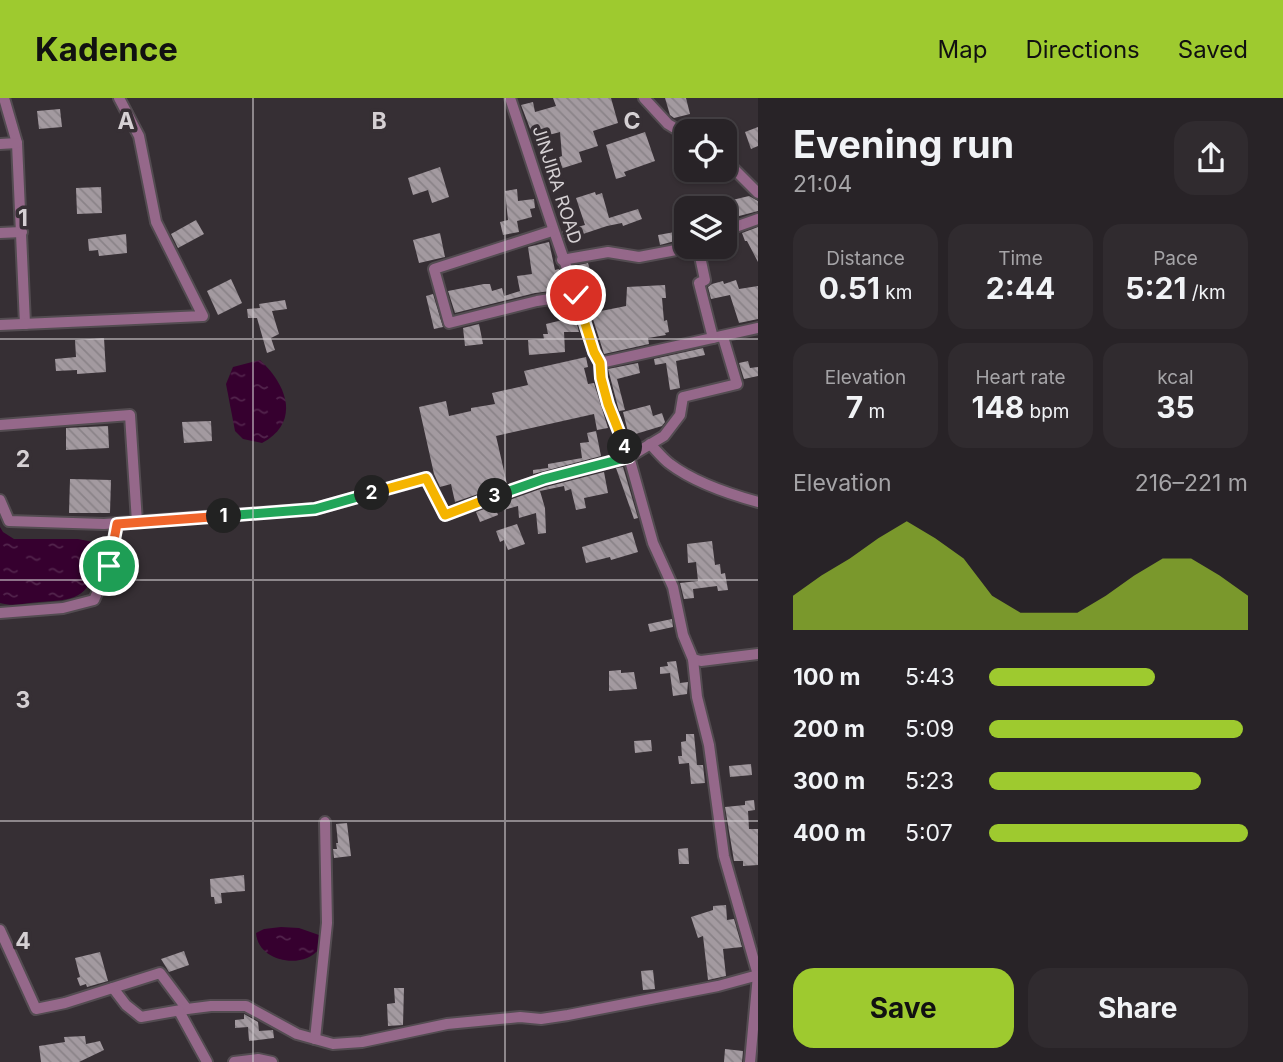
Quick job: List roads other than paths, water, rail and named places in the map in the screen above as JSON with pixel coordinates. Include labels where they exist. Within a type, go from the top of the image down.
[{"type":"street","points":[[4,98],[17,143],[25,324]]},
{"type":"street","points":[[0,325],[202,316],[156,222],[139,136],[119,98]]},
{"type":"street","name":"JINJIRA ROAD","points":[[510,98],[552,231],[600,363],[608,404],[629,457],[653,543],[673,587],[683,635],[693,659],[697,696],[709,745],[724,856],[758,975]]},
{"type":"street","points":[[644,98],[674,128]]},
{"type":"street","points":[[0,144],[17,143]]},
{"type":"street","points":[[737,172],[758,193]]},
{"type":"street","points":[[737,226],[758,219]]},
{"type":"street","points":[[552,231],[434,269],[449,323],[537,301],[576,295]]},
{"type":"street","points":[[0,233],[22,232]]},
{"type":"street","points":[[562,260],[608,252],[639,257],[674,249]]},
{"type":"street","points":[[0,500],[9,521],[117,524],[315,509],[426,478],[445,515],[544,479],[629,457],[664,436],[680,415],[683,397],[737,384],[699,283],[705,281],[700,259]]},
{"type":"street","points":[[600,363],[758,328]]},
{"type":"street","points":[[0,425],[131,415],[136,522]]},
{"type":"street","points":[[650,444],[671,464],[699,480],[758,502]]},
{"type":"street","points":[[0,612],[63,608],[93,600],[109,566],[117,524]]},
{"type":"street","points":[[693,659],[701,661],[758,654]]},
{"type":"street","points":[[315,1039],[327,923],[325,822]]},
{"type":"street","points":[[0,930],[36,1009],[65,1003],[160,973],[183,1010],[207,1062]]},
{"type":"street","points":[[113,988],[126,1005],[141,1017],[211,1006],[246,1006],[297,1034],[333,1044],[362,1042],[447,1024],[568,1015],[718,986],[758,975],[750,1062]]},
{"type":"street","points":[[234,1062],[258,1059],[272,1062]]},
{"type":"water","points":[[260,360],[277,381],[286,403],[282,425],[262,443],[243,439],[235,431],[226,384],[233,367]]},
{"type":"water","points":[[0,527],[14,539],[78,539],[93,542],[95,566],[87,588],[67,599],[15,605],[0,603]]},
{"type":"water","points":[[281,927],[299,928],[319,935],[319,949],[312,956],[293,961],[282,960],[264,951],[256,933]]}]
